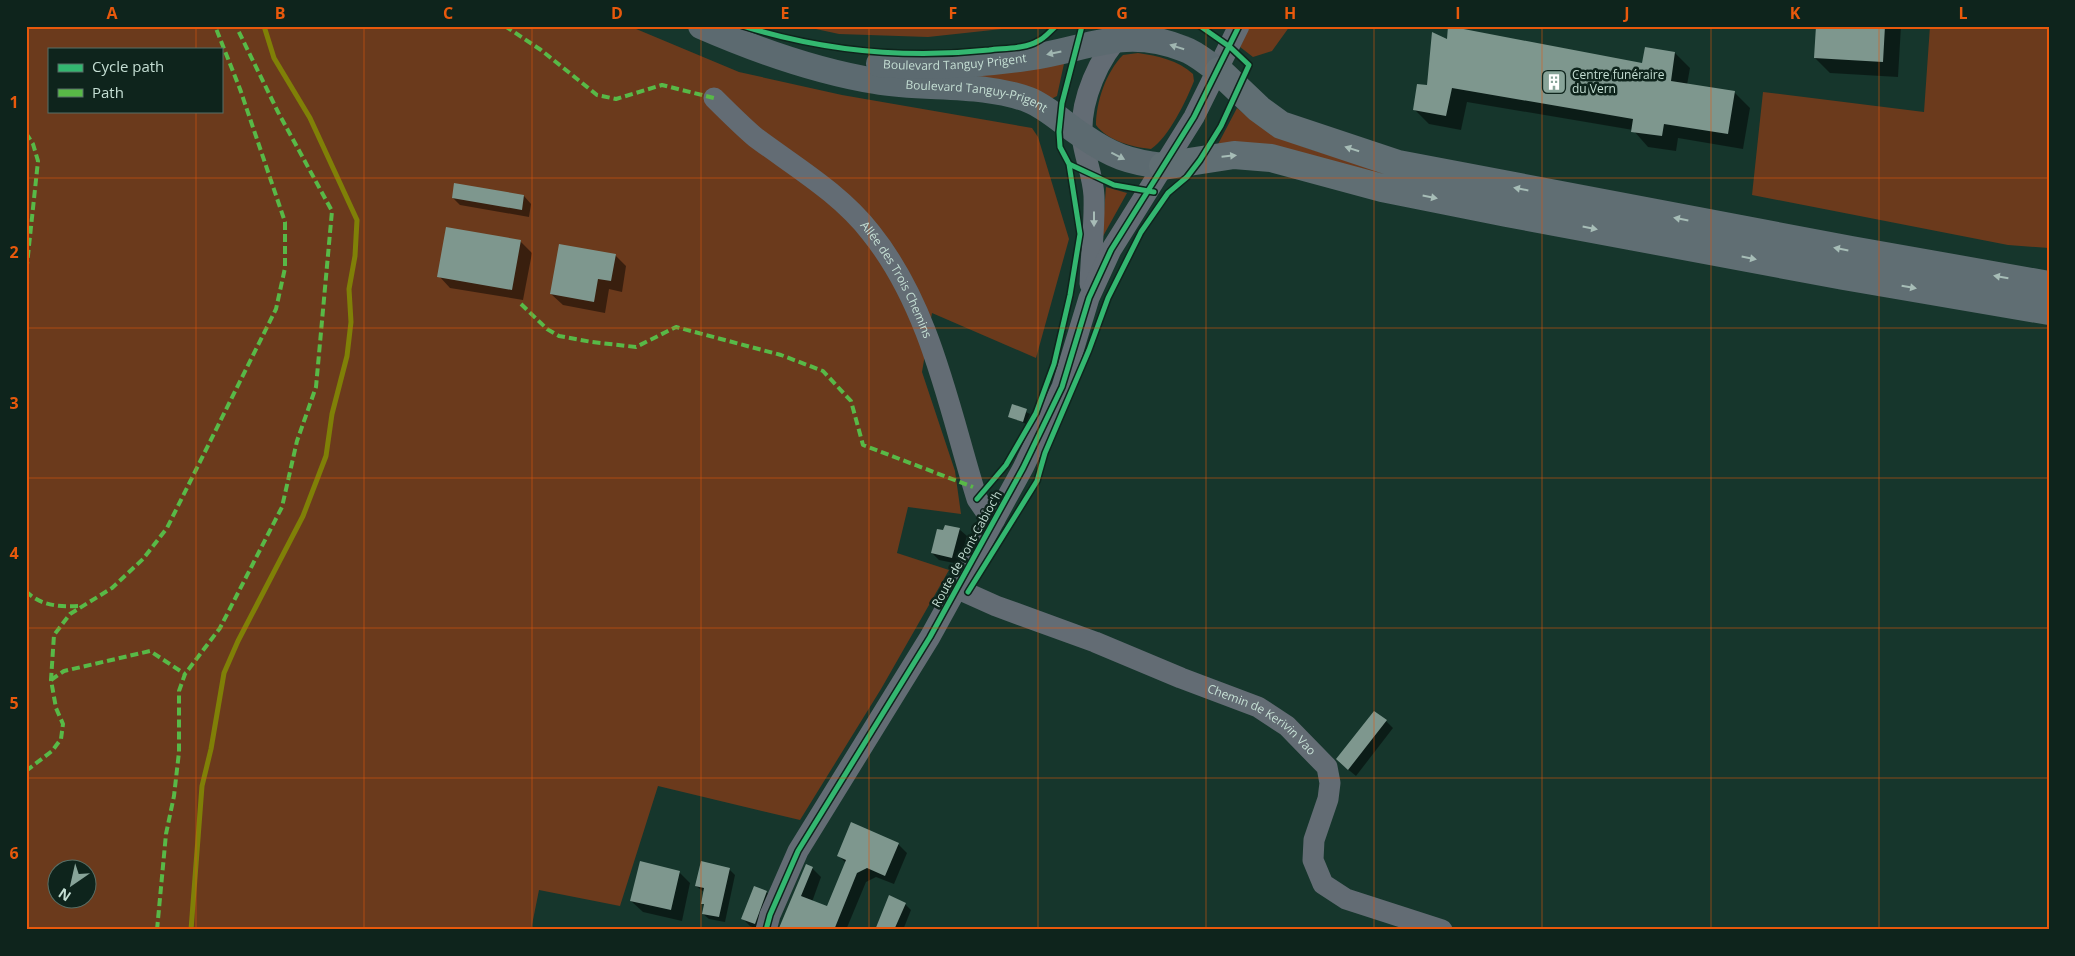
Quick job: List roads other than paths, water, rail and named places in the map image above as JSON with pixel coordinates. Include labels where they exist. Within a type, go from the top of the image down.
[{"type":"highway","points":[[1219,71],[1259,109],[1281,125],[1398,164],[1822,245],[2049,285]]},
{"type":"highway","points":[[1163,166],[1234,155],[1271,158],[1382,188],[1498,211],[1844,276],[2049,311]]},
{"type":"main road","name":"Boulevard Tanguy-Prigent","points":[[701,26],[816,68],[876,81],[1003,92],[1031,100],[1082,136],[1123,160],[1163,166]]},
{"type":"main road","name":"Boulevard Tanguy Prigent","points":[[760,48],[836,60],[909,66],[981,64],[1030,58],[1124,32],[1185,49],[1219,71]]},
{"type":"street","points":[[1163,166],[1219,71],[1239,26]]},
{"type":"street","points":[[1082,136],[1082,121],[1088,92],[1100,66],[1124,32]]},
{"type":"street","name":"Allée des Trois Chemins","points":[[714,98],[754,136],[825,187],[871,232],[896,269],[925,328],[977,499],[986,512],[995,519]]},
{"type":"street","name":"Route de Pont-Cabioc'h","points":[[1082,136],[1094,193],[1094,226],[1089,298]]},
{"type":"street","name":"Route de Pont-Cabioc'h","points":[[766,930],[770,915],[798,851],[958,588],[1023,468],[1062,387],[1089,298],[1110,250],[1163,166]]},
{"type":"street","name":"Chemin de Kerivin Vao","points":[[958,588],[996,606],[1095,642],[1181,678],[1258,707],[1287,726],[1327,767],[1330,783],[1328,799],[1314,840],[1313,860],[1323,884],[1346,899],[1442,930]]},
{"type":"waterway","points":[[191,930],[202,786],[211,749],[224,673],[238,641],[303,516],[326,456],[332,414],[347,356],[351,322],[349,289],[355,256],[357,220],[310,118],[274,58],[264,26]]},
{"type":"place","name":"Centre funéraire du Vern","points":[[1554,82]]}]
